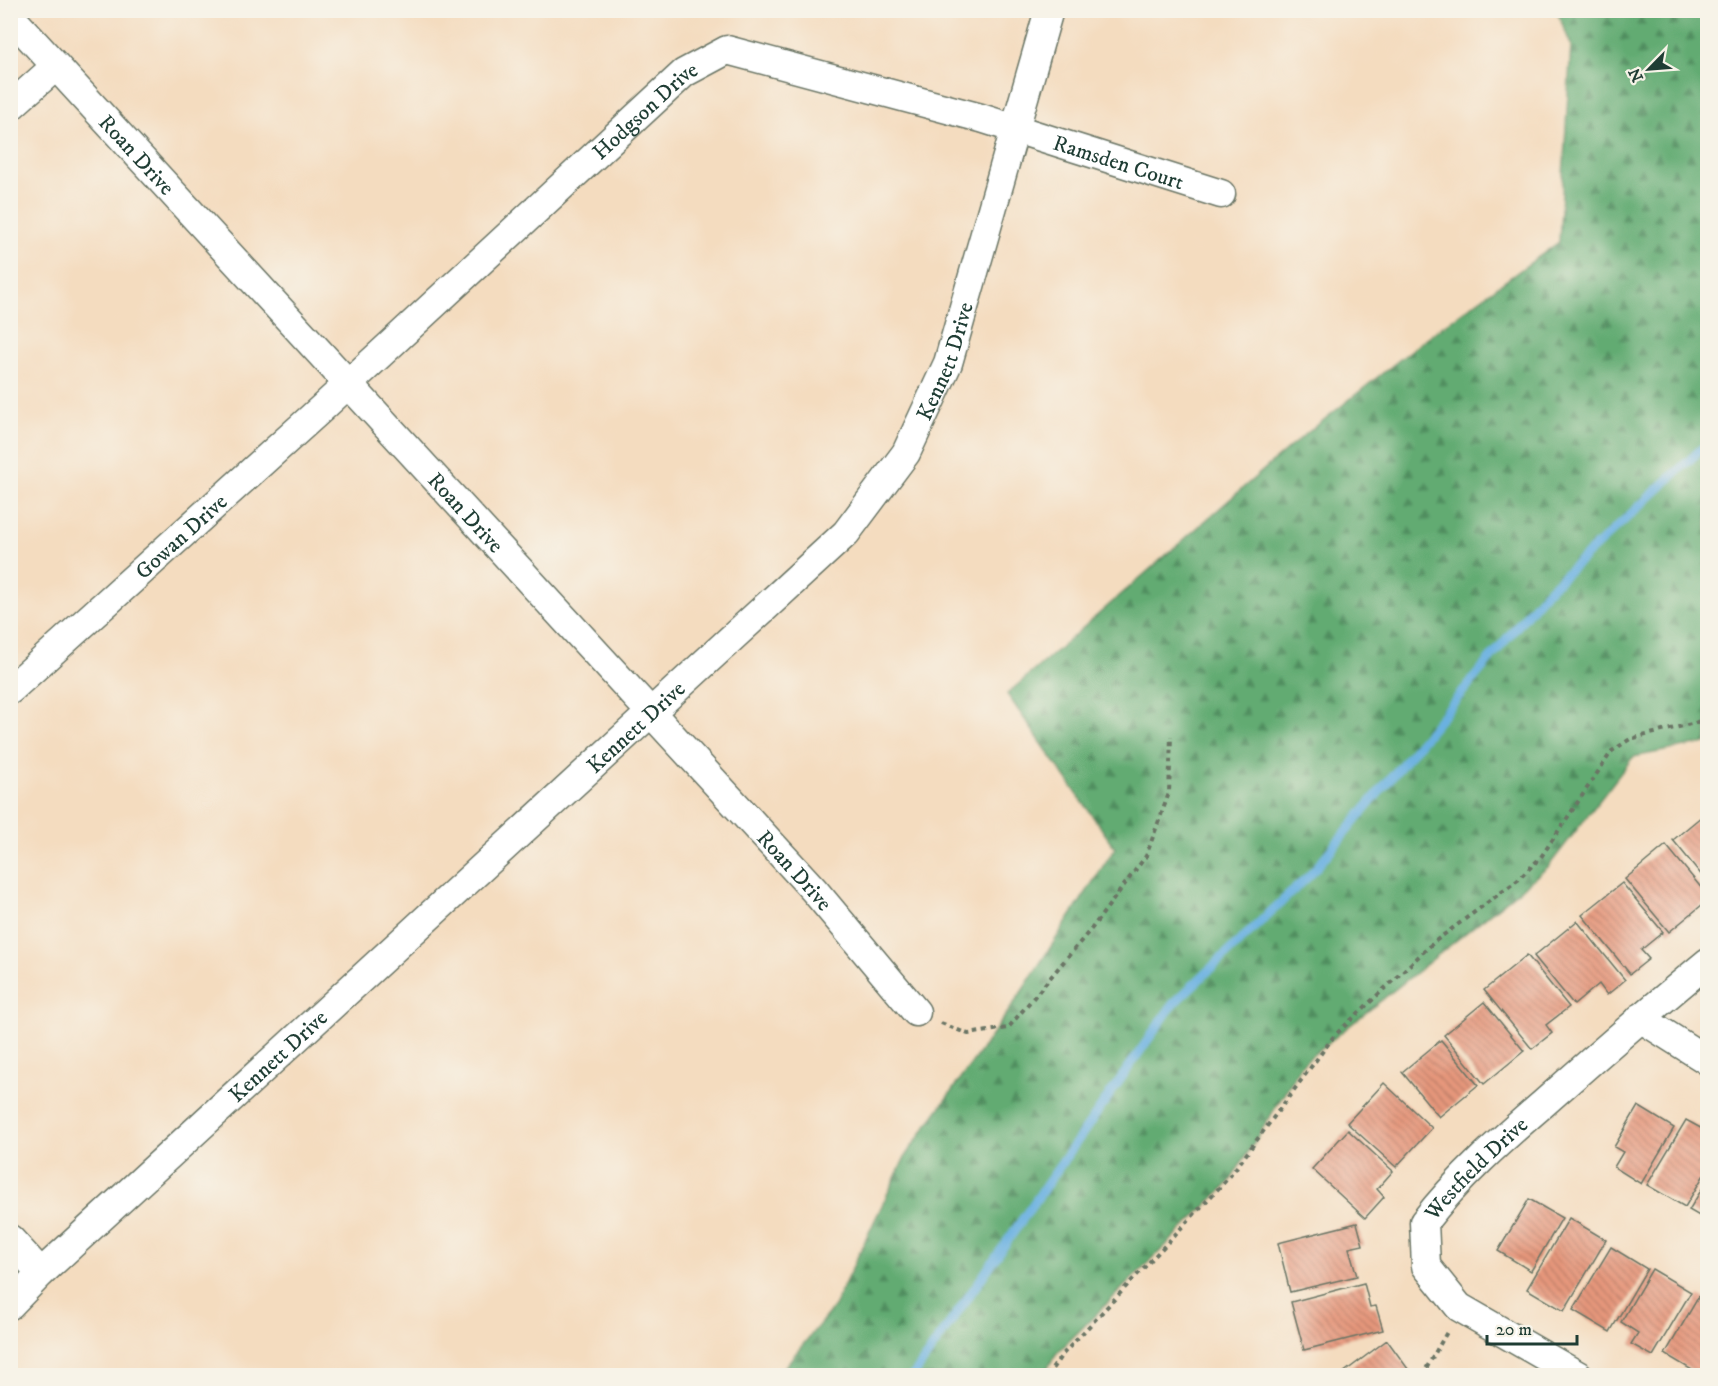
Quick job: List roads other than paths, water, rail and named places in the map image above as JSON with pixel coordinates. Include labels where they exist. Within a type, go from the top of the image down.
[{"type":"street","name":"Kennett Drive","points":[[10,1305],[41,1273],[846,533],[906,453],[948,363],[1050,10]]},
{"type":"street","name":"Roan Drive","points":[[10,16],[814,890],[916,1012]]},
{"type":"street","name":"Hodgson Drive","points":[[349,383],[684,73],[727,50],[981,118],[1016,130]]},
{"type":"street","points":[[10,107],[56,66]]},
{"type":"street","name":"Ramsden Court","points":[[1016,130],[1221,194]]},
{"type":"street","name":"Gowan Drive","points":[[10,690],[349,383]]},
{"type":"street","name":"Westfield Drive","points":[[1579,1376],[1459,1307],[1426,1266],[1424,1222],[1446,1193],[1479,1160],[1707,962]]},
{"type":"street","points":[[1640,1018],[1707,1061]]},
{"type":"street","points":[[10,1239],[41,1273]]},
{"type":"waterway","points":[[1703,10],[1708,21]]},
{"type":"waterway","points":[[913,1376],[1173,1004],[1310,875],[1544,594],[1708,443]]}]
